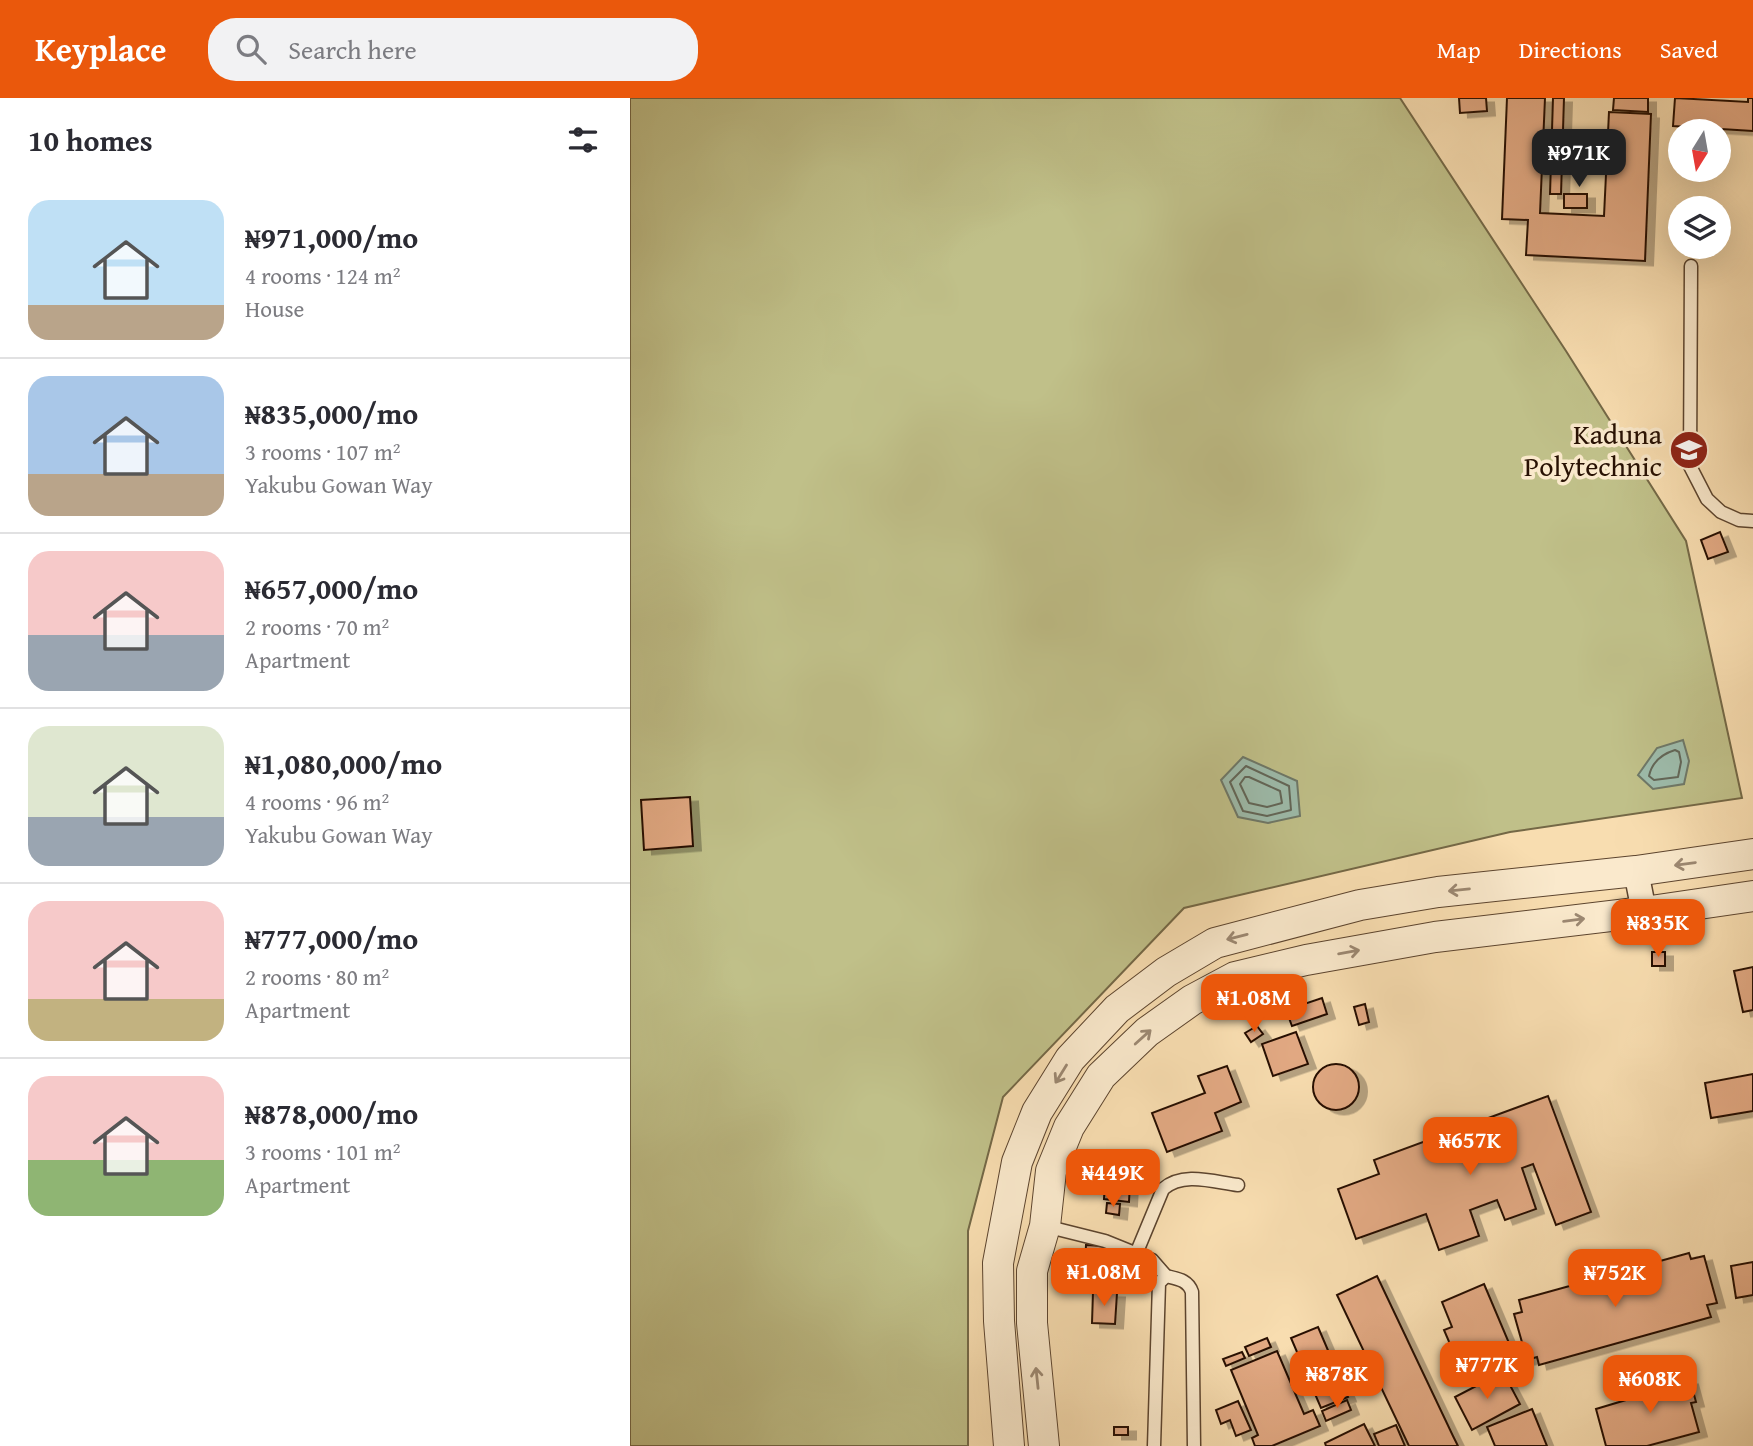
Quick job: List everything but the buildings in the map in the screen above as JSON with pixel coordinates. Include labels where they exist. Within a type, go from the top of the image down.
[{"type":"street","points":[[1009,1446],[999,1321],[998,1263],[1017,1162],[1037,1112],[1070,1059],[1117,1009],[1166,972],[1215,943],[1360,905],[1438,892],[1636,871],[1753,854]]},
{"type":"street","points":[[1636,871],[1644,912]]},
{"type":"street","points":[[1044,1446],[1032,1323],[1031,1270],[1045,1226],[1051,1171],[1069,1127],[1101,1076],[1147,1032],[1192,1000],[1235,977],[1306,960],[1435,937],[1753,896]]},
{"type":"lane","points":[[1690,265],[1690,466],[1707,499],[1721,512],[1739,520],[1753,521]]},
{"type":"lane","points":[[1136,1254],[1163,1189],[1170,1182],[1187,1178],[1238,1185]]},
{"type":"lane","points":[[1045,1226],[1105,1241],[1152,1260],[1166,1276],[1190,1285],[1194,1446]]},
{"type":"lane","points":[[1154,1446],[1159,1283],[1166,1276]]},
{"type":"green space","points":[[630,98],[1400,98],[1566,351],[1686,541],[1742,798],[1510,832],[1184,908],[1003,1097],[968,1231],[968,1446],[630,1446]]},
{"type":"water","points":[[1683,740],[1689,761],[1684,784],[1653,789],[1638,775],[1657,748]]},
{"type":"water","points":[[1243,757],[1297,781],[1300,816],[1268,823],[1238,817],[1221,780]]},
{"type":"place","name":"Kaduna Polytechnic","points":[[1689,450]]}]
